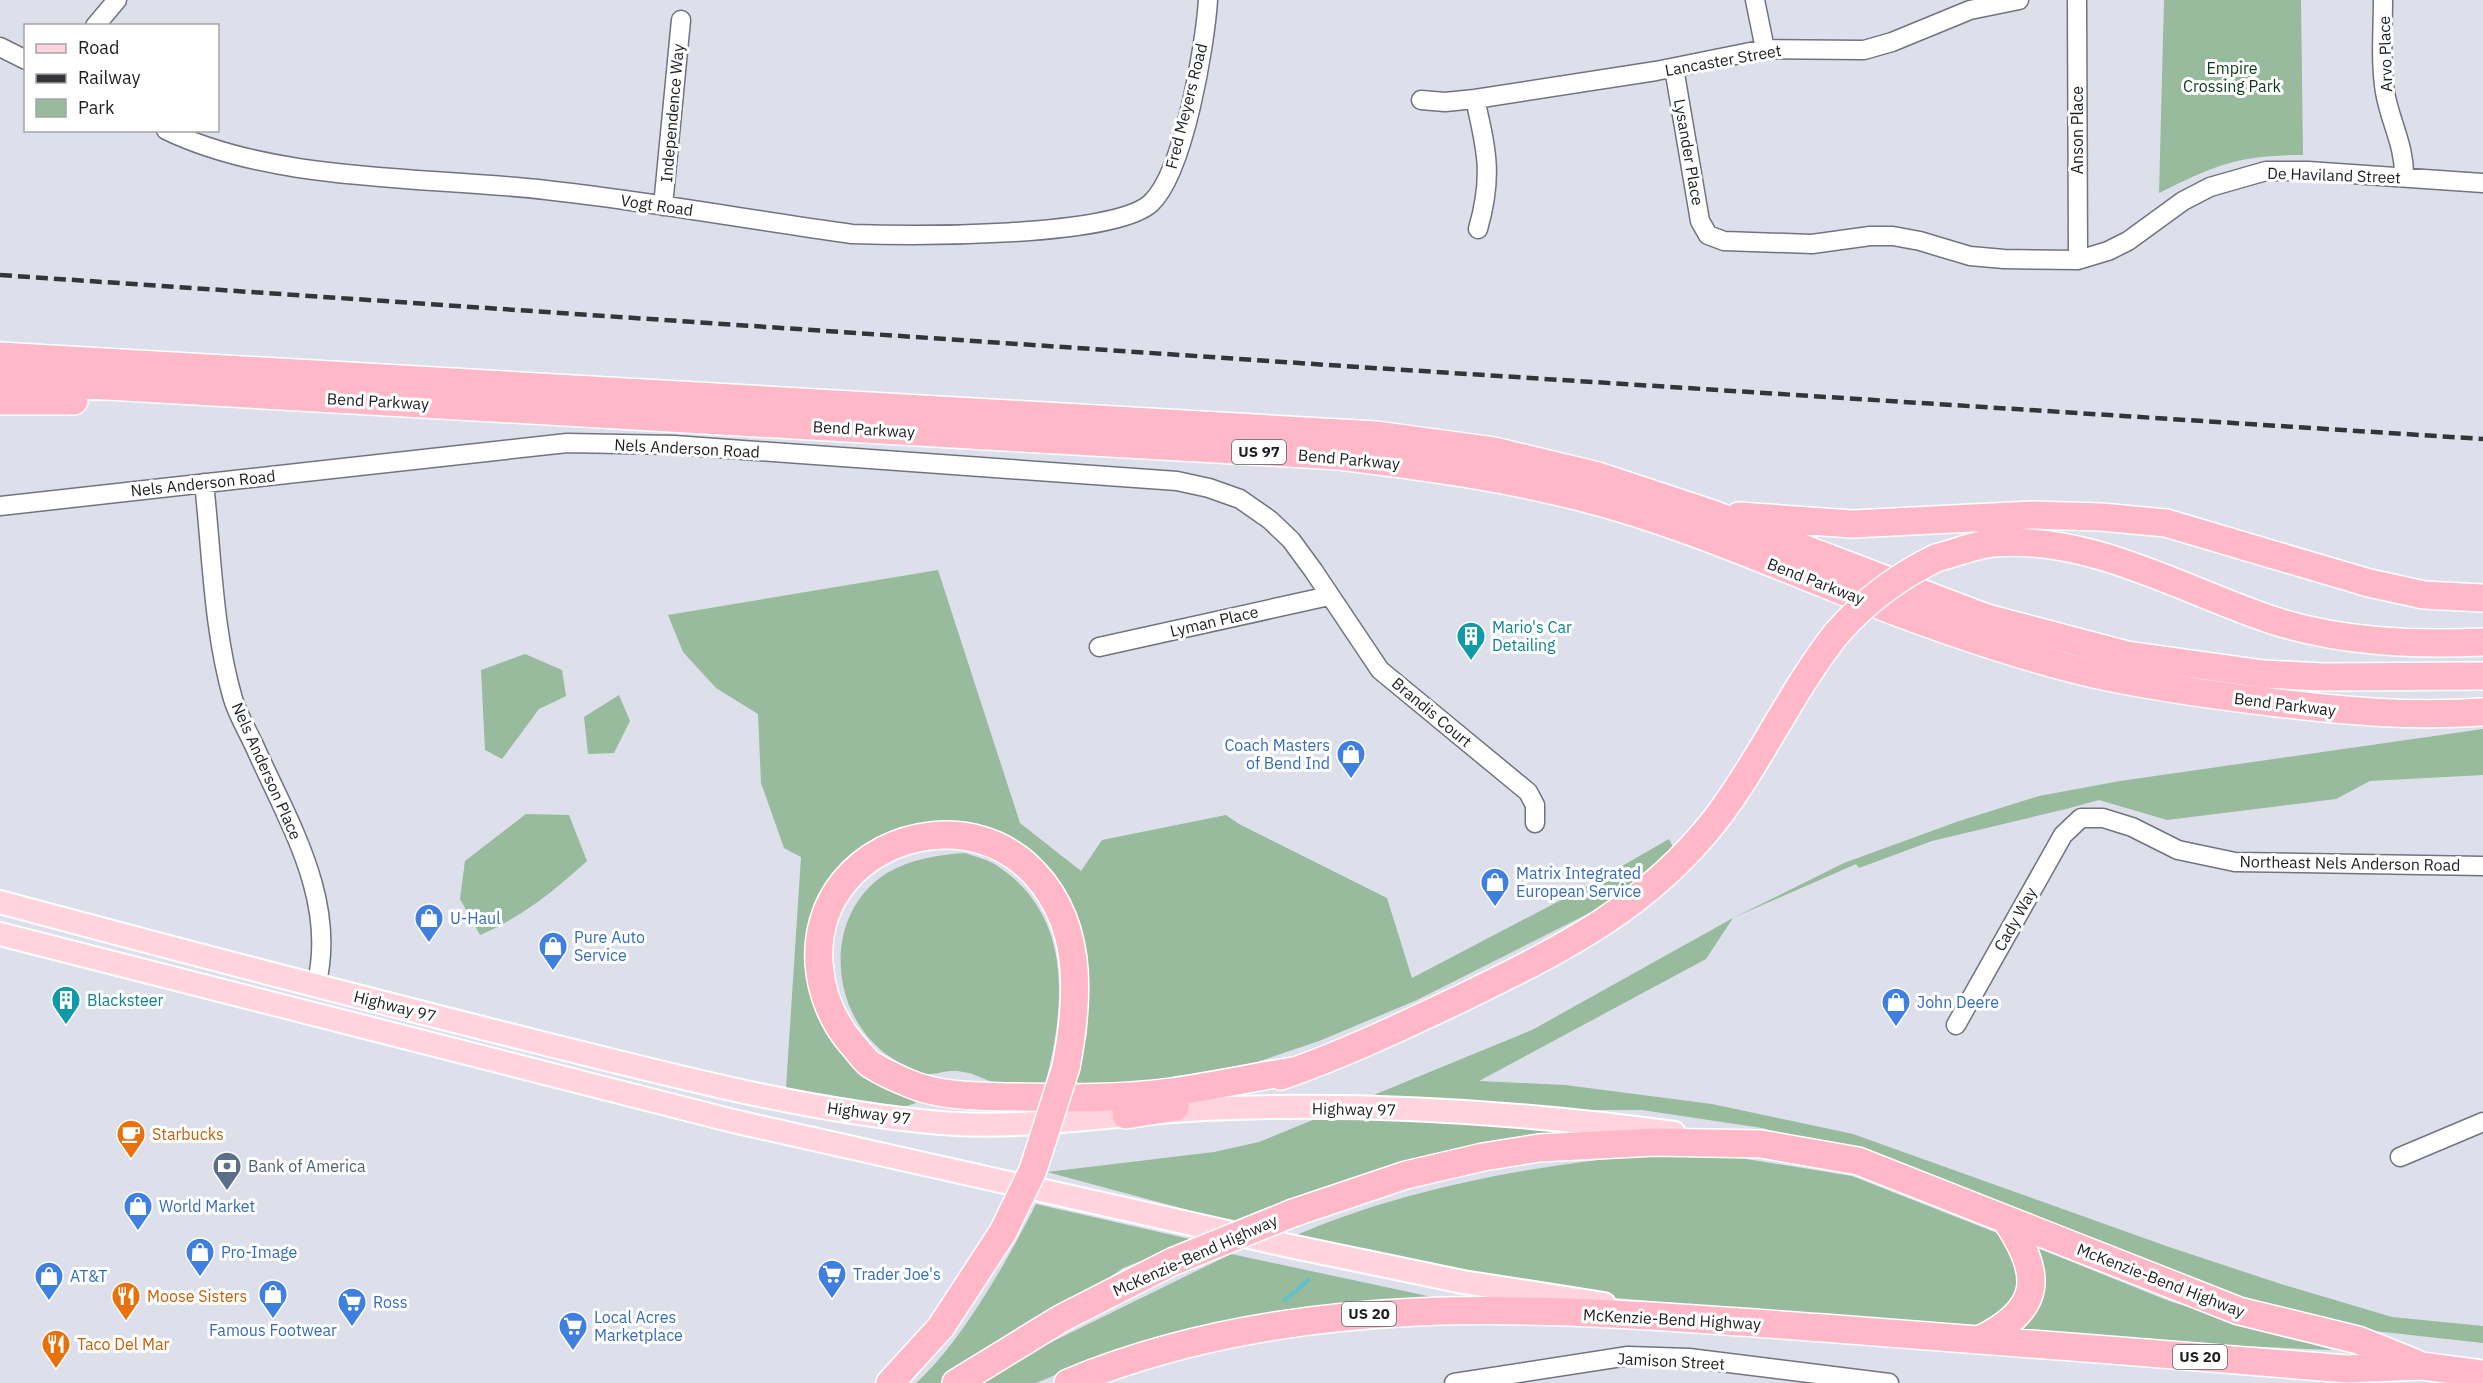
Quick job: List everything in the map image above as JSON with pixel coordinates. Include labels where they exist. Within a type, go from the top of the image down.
[{"type":"highway","name":"Bend Parkway","points":[[0,357],[1376,435],[1494,451],[1598,476],[1710,513],[1988,618],[2127,655],[2264,674],[2323,677],[2483,676]]},
{"type":"highway","name":"Bend Parkway","points":[[0,380],[1339,456],[1445,469],[1586,498],[1703,537],[1902,615],[2094,674],[2229,697],[2343,711],[2483,712]]},
{"type":"highway","points":[[0,401],[169,402],[259,394]]},
{"type":"highway","points":[[1710,513],[1852,524],[2032,515],[2101,517],[2166,523],[2369,584],[2424,595],[2483,598]]},
{"type":"highway","points":[[1126,1115],[1179,1106],[1298,1070],[1399,1028],[1525,967],[1614,917],[1679,862],[1717,818],[1752,766],[1817,658],[1837,633],[1879,592],[1906,572],[1936,558],[1992,543],[2036,543],[2105,557],[2273,620],[2341,637],[2418,643],[2483,642]]},
{"type":"highway","points":[[890,1383],[941,1327],[1004,1232],[1034,1170],[1066,1067],[1075,1021],[1074,957],[1067,927],[1056,901],[1042,880],[1022,861],[996,845],[975,838],[933,835],[905,840],[880,854],[844,882],[826,913],[820,939],[820,978],[828,1004],[839,1028],[868,1063],[910,1084],[962,1096],[1078,1099],[1171,1092],[1298,1070]]},
{"type":"highway","name":"McKenzie-Bend Highway","points":[[956,1383],[1062,1318],[1172,1262],[1293,1213],[1406,1175],[1483,1157],[1539,1148],[1654,1142],[1761,1144],[1858,1161],[2239,1311],[2358,1340],[2422,1366]]},
{"type":"highway","points":[[1979,1340],[2001,1329],[2017,1316],[2028,1294],[2030,1266],[2024,1248],[2006,1221]]},
{"type":"highway","name":"McKenzie-Bend Highway","points":[[1068,1383],[1155,1352],[1207,1338],[1323,1318],[1450,1310],[1680,1318],[2348,1369],[2422,1366]]},
{"type":"highway","name":"US 20","points":[[2422,1366],[2483,1374]]},
{"type":"main road","name":"Highway 97","points":[[0,902],[316,986],[551,1045],[753,1094],[848,1112],[977,1125],[1072,1122],[1205,1109],[1364,1108],[1574,1120],[1761,1144]]},
{"type":"main road","name":"Highway 97","points":[[0,934],[733,1121],[1285,1245],[1463,1282],[1680,1318]]},
{"type":"main road","points":[[308,1013],[318,1005],[327,1002],[458,1035],[551,1045]]},
{"type":"street","points":[[97,24],[117,0]]},
{"type":"street","name":"Fred Meyers Road","points":[[1149,205],[1162,191],[1170,174],[1183,132],[1198,68],[1208,0]]},
{"type":"street","points":[[1755,0],[1765,49]]},
{"type":"street","name":"Lancaster Street","points":[[1421,100],[1445,102],[1475,99],[1674,68],[1765,49],[1864,50],[1892,42],[1970,10],[2019,0]]},
{"type":"street","name":"Anson Place","points":[[2077,0],[2078,260]]},
{"type":"street","name":"Arvo Place","points":[[2383,0],[2385,95],[2402,145],[2404,177]]},
{"type":"street","name":"Independence Way","points":[[663,206],[681,20]]},
{"type":"street","points":[[0,47],[24,59]]},
{"type":"street","name":"Lysander Place","points":[[1674,68],[1700,221],[1708,235]]},
{"type":"street","points":[[1475,99],[1488,167],[1487,197],[1478,230]]},
{"type":"street","name":"Vogt Road","points":[[171,132],[213,148],[272,162],[340,172],[537,189],[852,234],[898,235],[1056,229],[1127,217],[1149,205]]},
{"type":"street","name":"De Haviland Street","points":[[1708,235],[1724,242],[1812,244],[1870,236],[1893,236],[1920,241],[1970,256],[2004,260],[2078,260],[2108,251],[2128,241],[2183,201],[2236,179],[2266,171],[2483,183]]},
{"type":"street","name":"Nels Anderson Road","points":[[0,506],[567,443],[674,445],[1177,481],[1209,488],[1240,499],[1270,520],[1291,540],[1329,596]]},
{"type":"street","name":"Nels Anderson Place","points":[[204,483],[222,655],[234,702],[300,844],[320,902],[323,940],[316,986]]},
{"type":"street","name":"Lyman Place","points":[[1099,647],[1329,596]]},
{"type":"street","name":"Brandis Court","points":[[1329,596],[1380,670],[1528,792],[1535,805],[1535,823]]},
{"type":"street","name":"Northeast Nels Anderson Road","points":[[2081,818],[2092,816],[2103,818],[2132,827],[2178,850],[2235,862],[2483,866]]},
{"type":"street","name":"Cady Way","points":[[1956,1025],[2063,835],[2081,818]]},
{"type":"street","points":[[2400,1157],[2483,1122]]},
{"type":"street","name":"Jamison Street","points":[[1454,1383],[1628,1356],[1689,1358],[1888,1383]]},
{"type":"green space","name":"Empire Crossing Park","points":[[2164,0],[2301,0],[2303,155],[2261,157],[2228,163],[2159,193]]},
{"type":"green space","points":[[938,570],[1020,823],[1081,871],[1102,840],[1226,815],[1239,824],[1387,898],[1412,978],[1584,888],[1669,839],[1676,853],[1629,893],[1417,1000],[1319,1041],[1254,1063],[1112,1087],[1073,1088],[1087,1034],[1089,973],[1078,929],[992,832],[869,851],[832,874],[818,895],[809,930],[808,976],[813,1006],[836,1046],[864,1073],[908,1093],[916,1103],[904,1107],[786,1088],[801,857],[784,848],[761,783],[758,714],[716,688],[683,652],[668,615]]},
{"type":"green space","points":[[525,654],[562,670],[566,696],[539,709],[502,759],[485,750],[481,670]]},
{"type":"green space","points":[[619,695],[630,721],[614,753],[588,754],[584,717]]},
{"type":"green space","points":[[2483,729],[2483,775],[2370,781],[2336,799],[2167,820],[2099,800],[1932,841],[1859,868],[1856,864],[1733,918],[1844,863],[1959,821],[2039,796],[2120,781]]},
{"type":"green space","points":[[526,814],[569,815],[587,861],[537,902],[510,920],[480,935],[460,899],[465,861]]},
{"type":"green space","points":[[965,853],[995,865],[1023,888],[1041,912],[1052,938],[1058,966],[1059,995],[1057,1025],[1045,1085],[1007,1085],[963,1072],[926,1074],[911,1069],[892,1058],[871,1040],[855,1018],[845,993],[841,966],[843,939],[851,914],[865,891],[887,873],[906,864]]},
{"type":"green space","points":[[1733,918],[1706,959],[1479,1081],[1565,1085],[1712,1104],[1853,1134],[2169,1247],[2284,1285],[2392,1317],[2483,1326],[2483,1343],[2338,1327],[2220,1289],[1853,1152],[1762,1128],[1642,1110],[1556,1110],[1650,1127],[1567,1138],[1251,1227],[1047,1172],[1214,1152],[1259,1142],[1532,1030]]},
{"type":"green space","points":[[1652,1154],[1734,1157],[1852,1176],[1997,1233],[2011,1245],[2022,1292],[1983,1330],[1616,1298],[1474,1280],[1294,1236],[1381,1204],[1470,1181],[1561,1165]]},
{"type":"green space","points":[[1036,1204],[1194,1240],[1123,1268],[1040,1326],[946,1383],[916,1383],[950,1346],[967,1323],[998,1274]]},
{"type":"green space","points":[[2035,1247],[2169,1301],[2332,1350],[2015,1336],[2036,1305],[2039,1285]]},
{"type":"green space","points":[[1231,1254],[1437,1298],[1082,1364],[1036,1383],[982,1383],[1015,1360]]},
{"type":"waterway","points":[[1285,1300],[1308,1280]]},
{"type":"railway","points":[[0,275],[1343,366],[2483,439]]},
{"type":"place","name":"Mario's Car Detailing","points":[[1471,662]]},
{"type":"place","name":"Coach Masters of Bend Ind","points":[[1351,780]]},
{"type":"place","name":"Matrix Integrated European Service","points":[[1495,908]]},
{"type":"place","name":"U-Haul","points":[[429,944]]},
{"type":"place","name":"Pure Auto Service","points":[[553,972]]},
{"type":"place","name":"Blacksteer","points":[[66,1026]]},
{"type":"place","name":"John Deere","points":[[1896,1028]]},
{"type":"place","name":"Starbucks","points":[[131,1160]]},
{"type":"place","name":"Bank of America","points":[[227,1192]]},
{"type":"place","name":"World Market","points":[[138,1232]]},
{"type":"place","name":"Pro-Image","points":[[200,1278]]},
{"type":"place","name":"Trader Joe's","points":[[832,1300]]},
{"type":"place","name":"AT&T","points":[[49,1302]]},
{"type":"place","name":"Famous Footwear","points":[[273,1320]]},
{"type":"place","name":"Moose Sisters","points":[[126,1322]]},
{"type":"place","name":"Ross","points":[[352,1328]]},
{"type":"place","name":"Local Acres Marketplace","points":[[573,1352]]},
{"type":"place","name":"Taco Del Mar","points":[[56,1370]]}]
